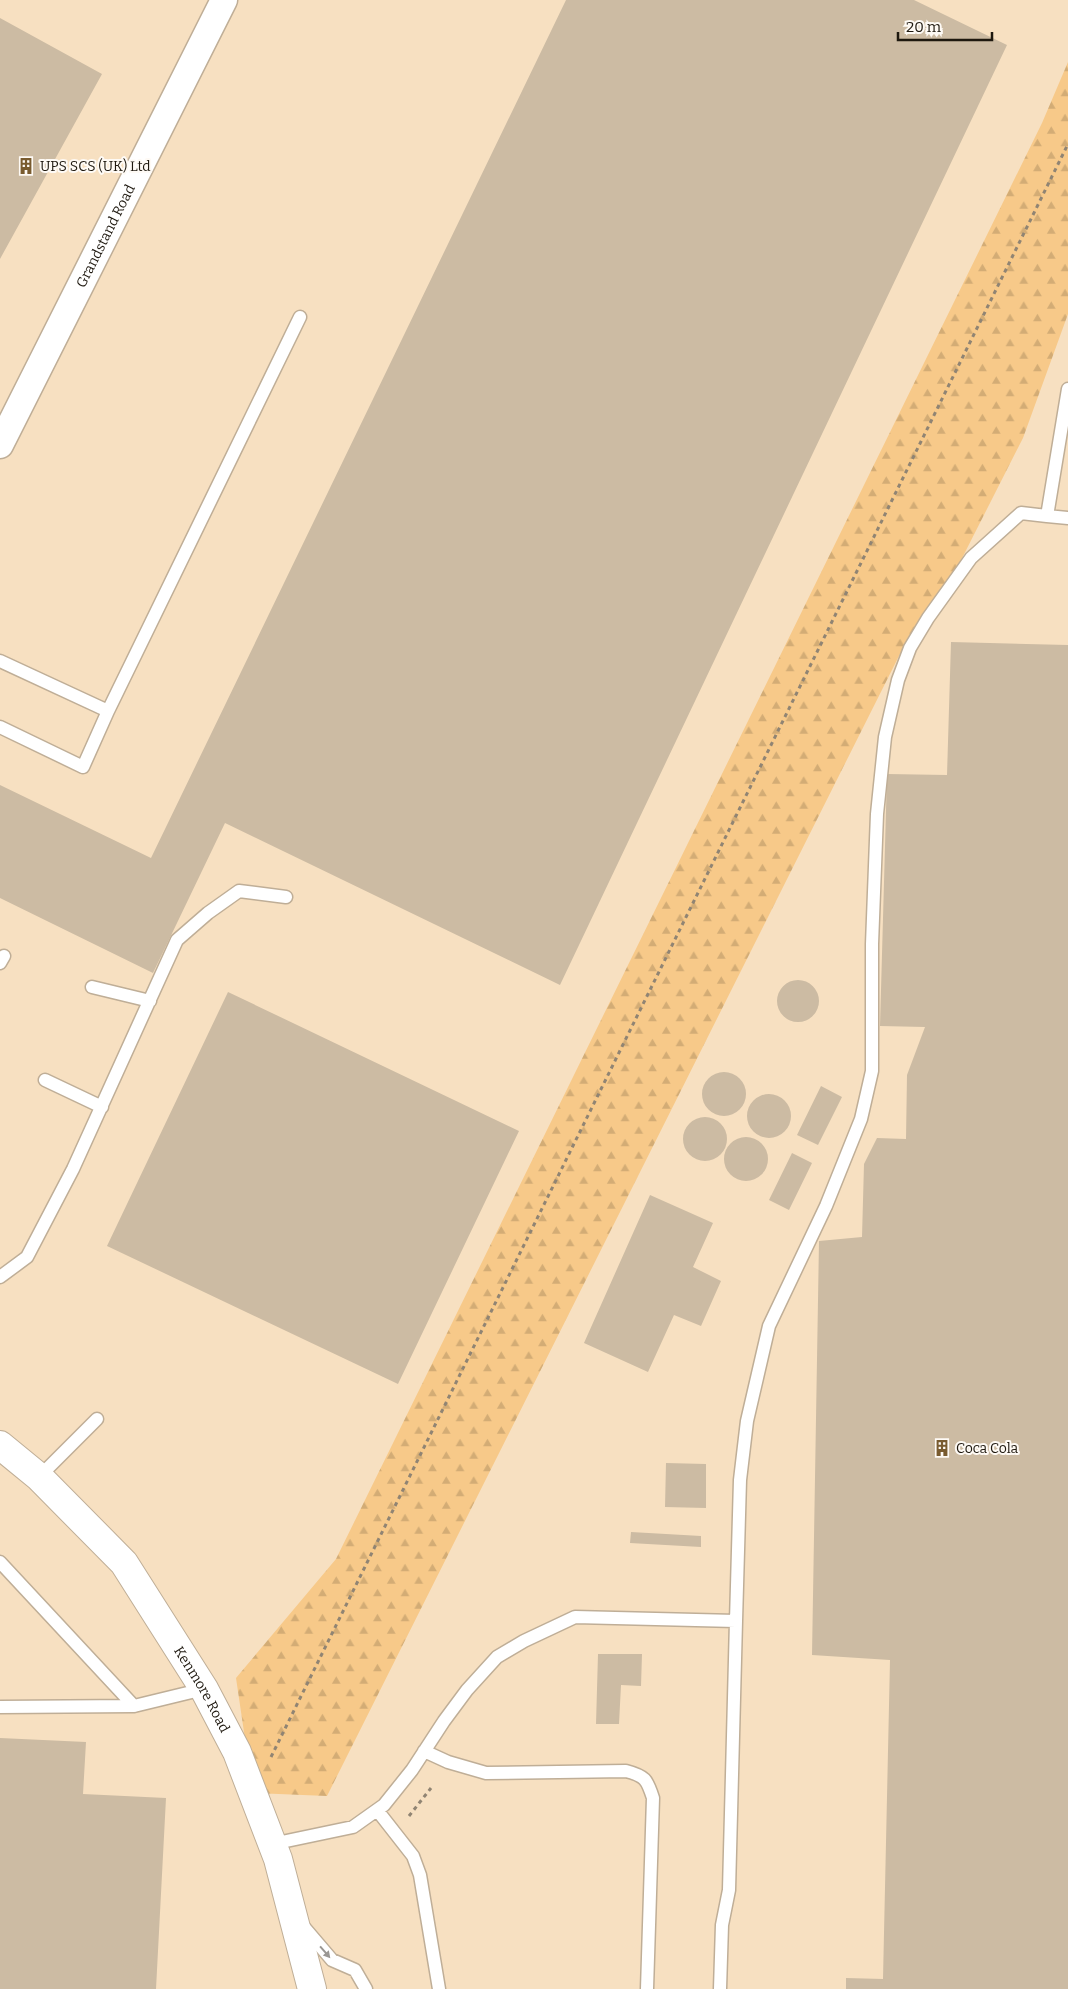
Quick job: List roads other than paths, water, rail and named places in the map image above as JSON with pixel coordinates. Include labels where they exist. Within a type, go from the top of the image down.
[{"type":"street","name":"Grandstand Road","points":[[0,445],[224,0]]},
{"type":"street","name":"Kenmore Road","points":[[0,1445],[39,1477],[124,1563],[204,1689],[237,1752],[272,1844],[312,1989]]},
{"type":"lane","points":[[0,727],[82,767],[300,317]]},
{"type":"lane","points":[[1046,516],[1068,389]]},
{"type":"lane","points":[[720,1989],[722,1925],[729,1890],[740,1480],[747,1421],[769,1326],[826,1206],[861,1119],[872,1071],[872,944],[877,814],[885,737],[898,680],[910,648],[928,618],[971,558],[1021,513],[1068,518]]},
{"type":"lane","points":[[0,661],[108,711]]},
{"type":"lane","points":[[0,1277],[27,1257],[73,1169],[177,940],[208,913],[239,891],[286,897]]},
{"type":"lane","points":[[92,987],[150,1001]]},
{"type":"lane","points":[[45,1080],[102,1107]]},
{"type":"lane","points":[[39,1477],[97,1418]]},
{"type":"lane","points":[[0,1562],[134,1706]]},
{"type":"lane","points":[[272,1844],[353,1827],[384,1805],[467,1690],[497,1657],[524,1641],[575,1617],[736,1621]]},
{"type":"lane","points":[[0,1707],[134,1706],[204,1689]]},
{"type":"lane","points":[[424,1751],[448,1762],[486,1773],[626,1770],[640,1774],[648,1782],[653,1798],[647,1989]]},
{"type":"lane","points":[[377,1810],[413,1856],[420,1875],[438,1989]]},
{"type":"lane","points":[[293,1915],[332,1960],[355,1970],[366,1989]]},
{"type":"place","name":"UPS SCS (UK) Ltd","points":[[26,166]]},
{"type":"place","name":"Coca Cola","points":[[942,1448]]}]
